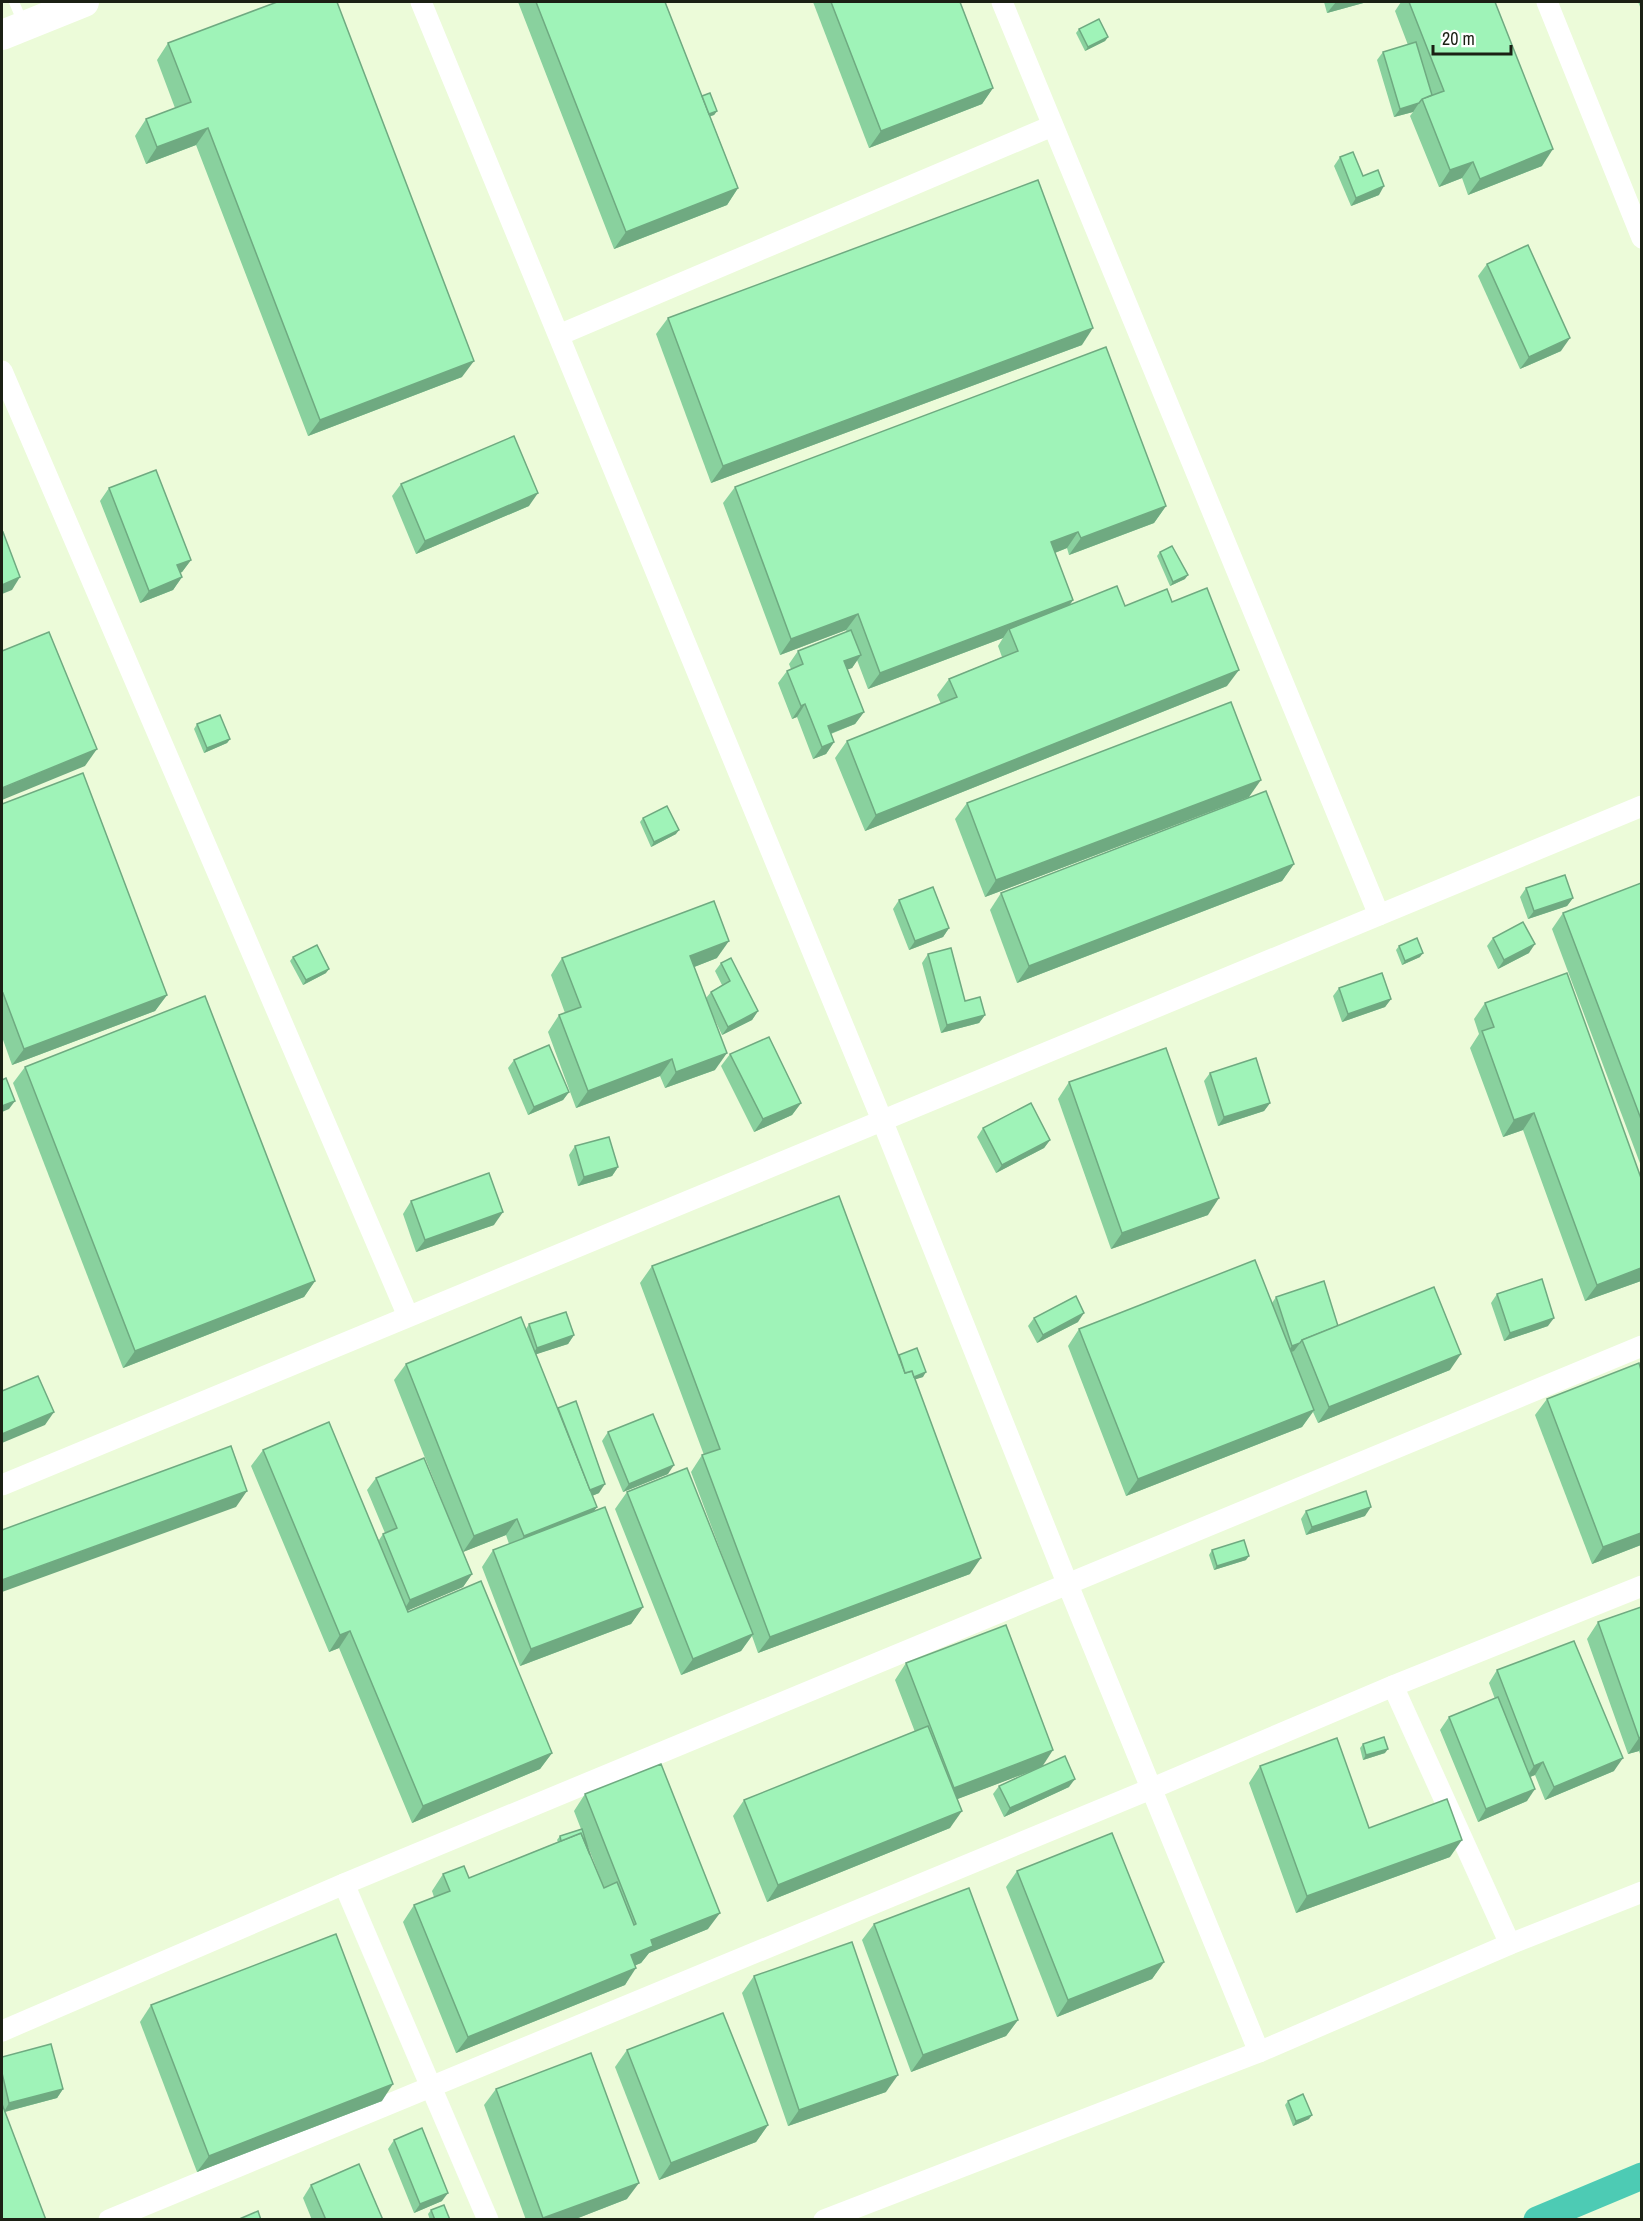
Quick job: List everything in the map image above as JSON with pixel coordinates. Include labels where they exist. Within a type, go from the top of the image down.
[{"type":"street","points":[[13,21],[84,2]]},
{"type":"street","points":[[421,2],[882,1120],[1068,1585],[1153,1788],[1259,2052]]},
{"type":"street","points":[[1002,2],[1379,915]]},
{"type":"street","points":[[1547,2],[1641,238]]},
{"type":"street","points":[[559,335],[1052,126]]},
{"type":"street","points":[[3,377],[408,1316]]},
{"type":"street","points":[[2,1485],[1641,806]]},
{"type":"street","points":[[2,2031],[344,1884],[1641,1346]]},
{"type":"street","points":[[109,2220],[1153,1788],[1393,1686],[1641,1586]]},
{"type":"street","points":[[1393,1686],[1510,1944]]},
{"type":"street","points":[[344,1884],[488,2220]]},
{"type":"street","points":[[824,2220],[1259,2052],[1510,1944],[1641,1892]]},
{"type":"building","points":[[277,2],[337,2],[474,361],[320,420],[208,128],[157,147],[146,119],[191,102],[168,43]]},
{"type":"building","points":[[536,2],[665,2],[738,188],[626,232]]},
{"type":"building","points":[[831,2],[960,2],[993,88],[881,131]]},
{"type":"building","points":[[1409,2],[1495,2],[1553,149],[1480,179],[1473,162],[1450,170],[1422,99],[1444,91]]},
{"type":"building","points":[[1099,19],[1108,37],[1088,47],[1079,29]]},
{"type":"building","points":[[1416,42],[1432,95],[1422,99],[1419,103],[1400,109],[1383,52]]},
{"type":"building","points":[[710,93],[717,111],[709,114],[702,96]]},
{"type":"building","points":[[1353,152],[1363,176],[1378,170],[1384,186],[1356,198],[1340,157]]},
{"type":"building","points":[[1038,180],[1093,328],[723,466],[668,318]]},
{"type":"building","points":[[1528,245],[1570,338],[1529,357],[1487,264]]},
{"type":"building","points":[[1106,347],[1166,506],[1081,538],[1078,532],[1051,542],[1073,600],[880,673],[858,614],[791,639],[735,487]]},
{"type":"building","points":[[514,436],[538,493],[425,541],[401,484]]},
{"type":"building","points":[[156,470],[191,560],[177,565],[182,577],[149,591],[109,488]]},
{"type":"building","points":[[2,533],[20,577],[2,585]]},
{"type":"building","points":[[1172,546],[1188,575],[1173,582],[1160,552]]},
{"type":"building","points":[[1117,586],[1125,606],[1167,589],[1172,602],[1207,588],[1239,670],[876,815],[847,741],[957,697],[949,679],[1018,651],[1009,629]]},
{"type":"building","points":[[851,630],[861,655],[844,661],[864,712],[828,726],[834,742],[822,747],[805,704],[801,706],[787,671],[803,664],[798,651]]},
{"type":"building","points":[[49,632],[97,749],[2,788],[2,651]]},
{"type":"building","points":[[1231,702],[1261,780],[996,880],[967,803]]},
{"type":"building","points":[[220,715],[230,739],[207,748],[197,724]]},
{"type":"building","points":[[83,773],[167,995],[24,1049],[2,994],[2,804]]},
{"type":"building","points":[[1266,791],[1294,864],[1029,966],[1001,893]]},
{"type":"building","points":[[667,806],[679,830],[654,842],[643,818]]},
{"type":"building","points":[[1565,875],[1573,898],[1534,911],[1526,888]]},
{"type":"building","points":[[1641,883],[1641,1119],[1563,913]]},
{"type":"building","points":[[933,887],[949,928],[915,941],[899,900]]},
{"type":"building","points":[[714,901],[729,941],[690,956],[727,1053],[676,1072],[672,1059],[588,1091],[559,1015],[581,1007],[562,958]]},
{"type":"building","points":[[1523,922],[1535,944],[1504,960],[1493,938]]},
{"type":"building","points":[[1417,938],[1423,953],[1405,961],[1399,946]]},
{"type":"building","points":[[317,945],[329,969],[306,980],[293,957]]},
{"type":"building","points":[[951,948],[965,1001],[980,997],[985,1015],[947,1025],[928,954]]},
{"type":"building","points":[[731,958],[758,1011],[728,1027],[711,992],[730,981],[721,963]]},
{"type":"building","points":[[1382,973],[1391,999],[1348,1014],[1339,988]]},
{"type":"building","points":[[1567,973],[1641,1178],[1641,1268],[1597,1285],[1534,1113],[1514,1120],[1482,1031],[1494,1027],[1485,1003]]},
{"type":"building","points":[[205,996],[315,1281],[135,1351],[25,1067]]},
{"type":"building","points":[[769,1037],[801,1103],[763,1119],[730,1054]]},
{"type":"building","points":[[549,1045],[569,1092],[534,1107],[514,1060]]},
{"type":"building","points":[[1166,1048],[1219,1198],[1122,1233],[1069,1082]]},
{"type":"building","points":[[1256,1058],[1270,1103],[1224,1117],[1210,1073]]},
{"type":"building","points":[[6,1078],[15,1101],[2,1106],[2,1080]]},
{"type":"building","points":[[1031,1103],[1050,1140],[1002,1165],[983,1128]]},
{"type":"building","points":[[609,1137],[618,1167],[584,1177],[575,1146]]},
{"type":"building","points":[[489,1173],[503,1212],[425,1240],[411,1201]]},
{"type":"building","points":[[839,1196],[905,1373],[912,1371],[981,1558],[770,1637],[702,1455],[720,1449],[652,1266]]},
{"type":"building","points":[[1255,1260],[1314,1410],[1138,1479],[1079,1329]]},
{"type":"building","points":[[1542,1279],[1554,1318],[1510,1333],[1497,1294]]},
{"type":"building","points":[[1324,1281],[1338,1326],[1292,1346],[1276,1297]]},
{"type":"building","points":[[1434,1287],[1461,1354],[1329,1407],[1302,1340]]},
{"type":"building","points":[[1076,1296],[1084,1313],[1043,1335],[1034,1318]]},
{"type":"building","points":[[566,1312],[574,1335],[537,1348],[529,1324]]},
{"type":"building","points":[[521,1317],[597,1507],[524,1536],[517,1519],[474,1536],[406,1364]]},
{"type":"building","points":[[917,1348],[926,1372],[914,1377],[912,1371],[905,1373],[899,1355]]},
{"type":"building","points":[[1639,1363],[1641,1370],[1641,1533],[1603,1547],[1547,1399]]},
{"type":"building","points":[[38,1376],[54,1412],[2,1434],[2,1391]]},
{"type":"building","points":[[576,1401],[605,1484],[590,1490],[558,1408]]},
{"type":"building","points":[[653,1414],[674,1465],[629,1484],[608,1432]]},
{"type":"building","points":[[329,1422],[408,1612],[481,1581],[552,1753],[423,1806],[350,1631],[340,1635],[263,1450]]},
{"type":"building","points":[[231,1446],[247,1491],[2,1580],[2,1530]]},
{"type":"building","points":[[424,1458],[472,1574],[410,1600],[383,1534],[397,1528],[376,1478]]},
{"type":"building","points":[[687,1468],[753,1634],[693,1659],[627,1492]]},
{"type":"building","points":[[1366,1491],[1371,1507],[1312,1527],[1306,1511]]},
{"type":"building","points":[[605,1507],[643,1607],[531,1649],[493,1550]]},
{"type":"building","points":[[1244,1540],[1249,1556],[1217,1566],[1212,1550]]},
{"type":"building","points":[[1641,1607],[1641,1737],[1639,1738],[1598,1622]]},
{"type":"building","points":[[1006,1625],[1053,1750],[954,1788],[906,1663]]},
{"type":"building","points":[[1574,1641],[1623,1758],[1554,1787],[1543,1762],[1534,1766],[1497,1670]]},
{"type":"building","points":[[1498,1697],[1535,1789],[1486,1809],[1449,1717]]},
{"type":"building","points":[[928,1726],[962,1811],[778,1885],[744,1800]]},
{"type":"building","points":[[1384,1737],[1388,1749],[1366,1755],[1363,1744]]},
{"type":"building","points":[[1337,1738],[1369,1828],[1447,1799],[1462,1840],[1307,1896],[1260,1766]]},
{"type":"building","points":[[1065,1756],[1075,1779],[1010,1808],[999,1786]]},
{"type":"building","points":[[661,1764],[720,1913],[651,1940],[653,1946],[631,1955],[636,1968],[468,2037],[414,1905],[450,1891],[443,1874],[464,1866],[469,1878],[581,1833],[604,1888],[617,1882],[634,1925],[636,1924],[585,1794]]},
{"type":"building","points":[[582,1829],[590,1855],[581,1833],[561,1841],[560,1836]]},
{"type":"building","points":[[1112,1833],[1164,1962],[1068,2000],[1017,1871]]},
{"type":"building","points":[[969,1888],[1018,2020],[923,2055],[874,1924]]},
{"type":"building","points":[[336,1934],[393,2084],[209,2156],[151,2005]]},
{"type":"building","points":[[852,1942],[898,2075],[799,2110],[754,1976]]},
{"type":"building","points":[[723,2013],[768,2125],[671,2163],[627,2050]]},
{"type":"building","points":[[51,2044],[63,2089],[9,2103],[2,2073],[2,2057]]},
{"type":"building","points":[[591,2053],[639,2183],[543,2218],[496,2089]]},
{"type":"building","points":[[1303,2094],[1312,2115],[1296,2121],[1288,2101]]},
{"type":"building","points":[[2,2104],[46,2220],[2,2220]]},
{"type":"building","points":[[422,2128],[448,2193],[420,2204],[394,2140]]},
{"type":"building","points":[[359,2164],[383,2220],[326,2220],[311,2185]]},
{"type":"building","points":[[444,2205],[450,2220],[435,2220],[431,2210]]},
{"type":"building","points":[[258,2211],[261,2220],[237,2220]]},
{"type":"waterway","points":[[1537,2220],[1642,2176]]}]
